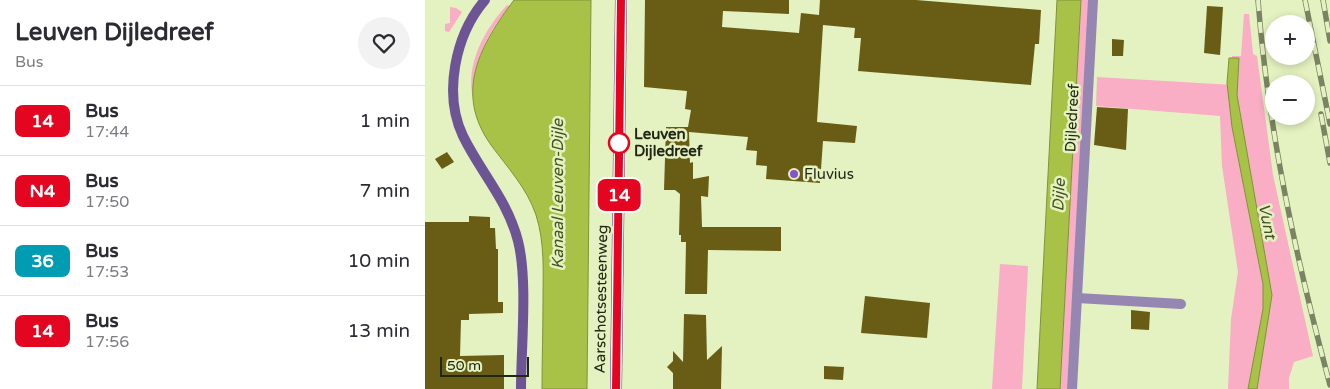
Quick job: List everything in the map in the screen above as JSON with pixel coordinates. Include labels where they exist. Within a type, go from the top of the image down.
[{"type":"main road","name":"Aarschotsesteenweg","points":[[617,389],[621,0]]},
{"type":"street","points":[[485,0],[473,16],[458,52],[453,86],[455,104],[463,135],[499,195],[518,242],[522,291],[521,389]]},
{"type":"street","name":"Dijledreef","points":[[1072,389],[1093,0]]},
{"type":"street","points":[[1077,298],[1181,304]]},
{"type":"shaded area","points":[[1081,0],[1090,0],[1067,389],[1060,389]]},
{"type":"shaded area","points":[[507,5],[510,6],[494,27],[483,49],[476,72],[473,98],[471,85],[474,60],[484,36]]},
{"type":"shaded area","points":[[450,7],[462,12],[449,32],[445,31],[445,24],[450,23]]},
{"type":"shaded area","points":[[1244,14],[1249,14],[1253,54],[1257,56],[1273,175],[1313,356],[1294,362],[1289,378],[1289,389],[1228,389],[1231,319],[1238,272],[1222,166],[1220,116],[1096,106],[1097,77],[1233,85],[1232,56],[1241,56]]},
{"type":"shaded area","points":[[1000,264],[1028,266],[1022,389],[992,389]]},
{"type":"water","name":"Kanaal Leuven-Dijle","points":[[514,0],[591,0],[587,389],[542,389],[543,268],[539,226],[532,205],[516,178],[491,145],[480,125],[474,106],[473,87],[482,51]]},
{"type":"water","name":"Dijle","points":[[1057,0],[1081,0],[1060,389],[1037,389]]},
{"type":"water","points":[[1229,58],[1239,58],[1237,95],[1272,295],[1257,389],[1248,389],[1263,309],[1263,284],[1232,127],[1227,83]]},
{"type":"building","points":[[645,0],[789,0],[789,14],[723,11],[722,27],[799,33],[801,13],[819,15],[820,0],[916,0],[1041,10],[1039,44],[1035,44],[1031,85],[858,71],[861,38],[854,38],[855,28],[823,25],[817,122],[857,126],[855,143],[823,141],[820,183],[766,179],[767,166],[756,165],[757,151],[746,150],[748,137],[689,132],[690,163],[693,162],[693,179],[709,176],[708,197],[701,196],[702,227],[781,227],[781,251],[708,250],[707,294],[685,294],[686,242],[681,242],[681,235],[679,235],[680,194],[675,190],[664,190],[666,127],[688,127],[691,110],[685,109],[687,91],[644,87]]},
{"type":"building","points":[[1207,6],[1223,7],[1220,55],[1204,53]]},
{"type":"building","points":[[1112,39],[1124,40],[1123,56],[1112,56]]},
{"type":"building","points":[[1097,107],[1128,109],[1126,150],[1094,145]]},
{"type":"building","points":[[447,152],[454,162],[442,169],[435,159]]},
{"type":"building","points":[[469,216],[490,217],[490,228],[495,228],[496,249],[498,249],[498,302],[503,302],[503,313],[469,314],[469,320],[461,320],[460,356],[504,355],[504,389],[425,389],[425,222],[469,222]]},
{"type":"building","points":[[865,296],[930,303],[927,338],[861,333]]},
{"type":"building","points":[[1131,310],[1150,312],[1149,330],[1131,329]]},
{"type":"building","points":[[684,314],[706,315],[707,360],[722,346],[721,389],[673,389],[673,373],[667,367],[673,361],[673,351],[683,362]]},
{"type":"building","points":[[824,366],[844,367],[843,380],[824,379]]},
{"type":"railway","points":[[1258,0],[1276,146],[1295,242],[1330,385]]},
{"type":"railway","points":[[1305,0],[1330,124]]},
{"type":"railway","points":[[1323,0],[1330,41]]},
{"type":"railway","points":[[1321,114],[1330,163]]},
{"type":"bus line","name":"14","points":[[616,389],[621,0]]},
{"type":"place","name":"Leuven Dijledreef","points":[[619,143]]},
{"type":"place","name":"Fluvius","points":[[794,174]]},
{"type":"water label","name":"Vunt","points":[[1268,221]]}]
